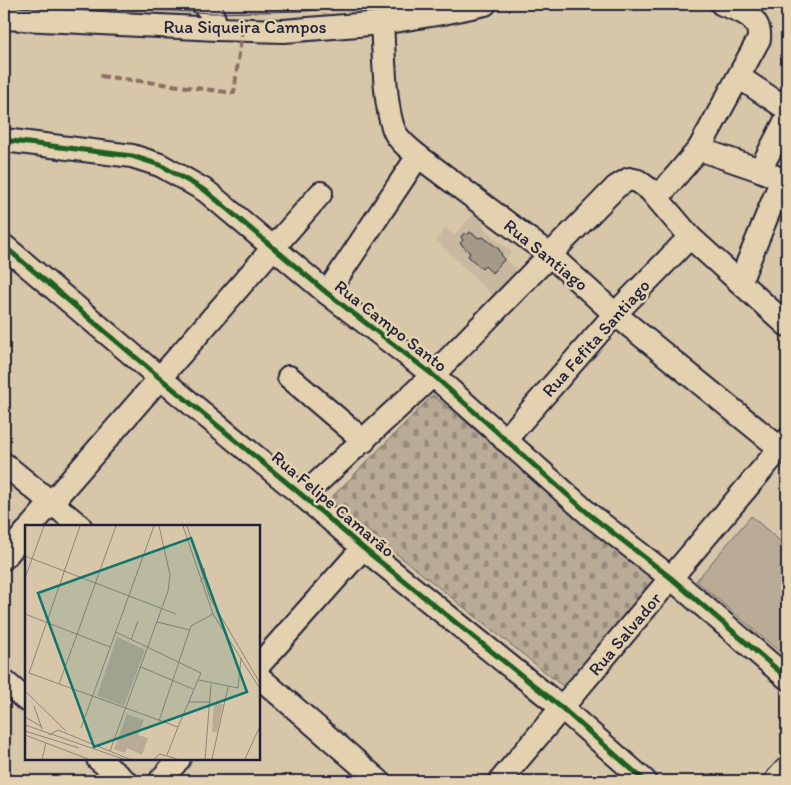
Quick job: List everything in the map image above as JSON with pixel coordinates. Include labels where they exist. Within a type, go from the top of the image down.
[{"type":"main road","points":[[779,781],[787,772]]},
{"type":"street","points":[[203,4],[212,13],[217,30]]},
{"type":"street","name":"Rua Siqueira Campos","points":[[4,18],[217,30],[284,31],[382,23],[485,4]]},
{"type":"street","points":[[658,197],[699,150],[759,39],[758,28],[748,14],[722,4]]},
{"type":"street","name":"Rua Santiago","points":[[382,23],[389,112],[396,135],[418,156],[550,255],[615,314],[784,445]]},
{"type":"street","points":[[739,78],[787,109]]},
{"type":"street","points":[[760,170],[787,118]]},
{"type":"street","name":"Rua Campo Santo","points":[[4,140],[132,156],[160,165],[206,191],[327,293],[433,375],[590,515],[671,578],[787,678]]},
{"type":"street","points":[[699,150],[785,180],[740,282]]},
{"type":"street","points":[[327,293],[418,156]]},
{"type":"street","points":[[303,496],[433,375],[616,187],[629,179],[638,181],[658,197],[690,238],[787,324]]},
{"type":"street","points":[[33,525],[321,193]]},
{"type":"street","name":"Rua Fefita Santiago","points":[[505,440],[615,314],[690,238]]},
{"type":"street","name":"Rua Felipe Camarão","points":[[4,246],[363,548],[562,708],[645,781]]},
{"type":"street","points":[[289,377],[364,441]]},
{"type":"street","name":"Rua Salvador","points":[[500,781],[784,445]]},
{"type":"street","points":[[4,464],[79,525]]},
{"type":"street","points":[[4,558],[25,533]]},
{"type":"street","points":[[260,664],[363,548]]},
{"type":"street","points":[[260,678],[379,781]]},
{"type":"street","points":[[4,681],[25,699]]},
{"type":"street","points":[[99,760],[125,781]]},
{"type":"street","points":[[160,781],[179,760]]},
{"type":"shaded area","points":[[4,4],[191,4],[190,24],[4,13]]},
{"type":"shaded area","points":[[473,214],[483,223],[487,232],[512,252],[506,259],[525,276],[499,302],[436,240],[446,228],[454,236]]},
{"type":"green space","points":[[433,395],[656,580],[564,687],[329,500]]},
{"type":"green space","points":[[751,516],[787,547],[787,658],[696,581]]},
{"type":"building","points":[[470,232],[479,238],[483,237],[499,249],[504,260],[492,273],[485,266],[482,269],[468,256],[470,253],[460,243],[463,240],[462,235],[465,233],[467,235]]},
{"type":"tram line","points":[[65,4],[212,13],[305,11],[370,4]]},
{"type":"marked path","points":[[100,76],[234,93],[242,30]]},
{"type":"cycle path","points":[[4,140],[132,156],[160,165],[206,191],[327,293],[433,375],[590,515],[671,578],[787,678]]},
{"type":"cycle path","points":[[4,246],[363,548],[562,708],[645,781]]}]
